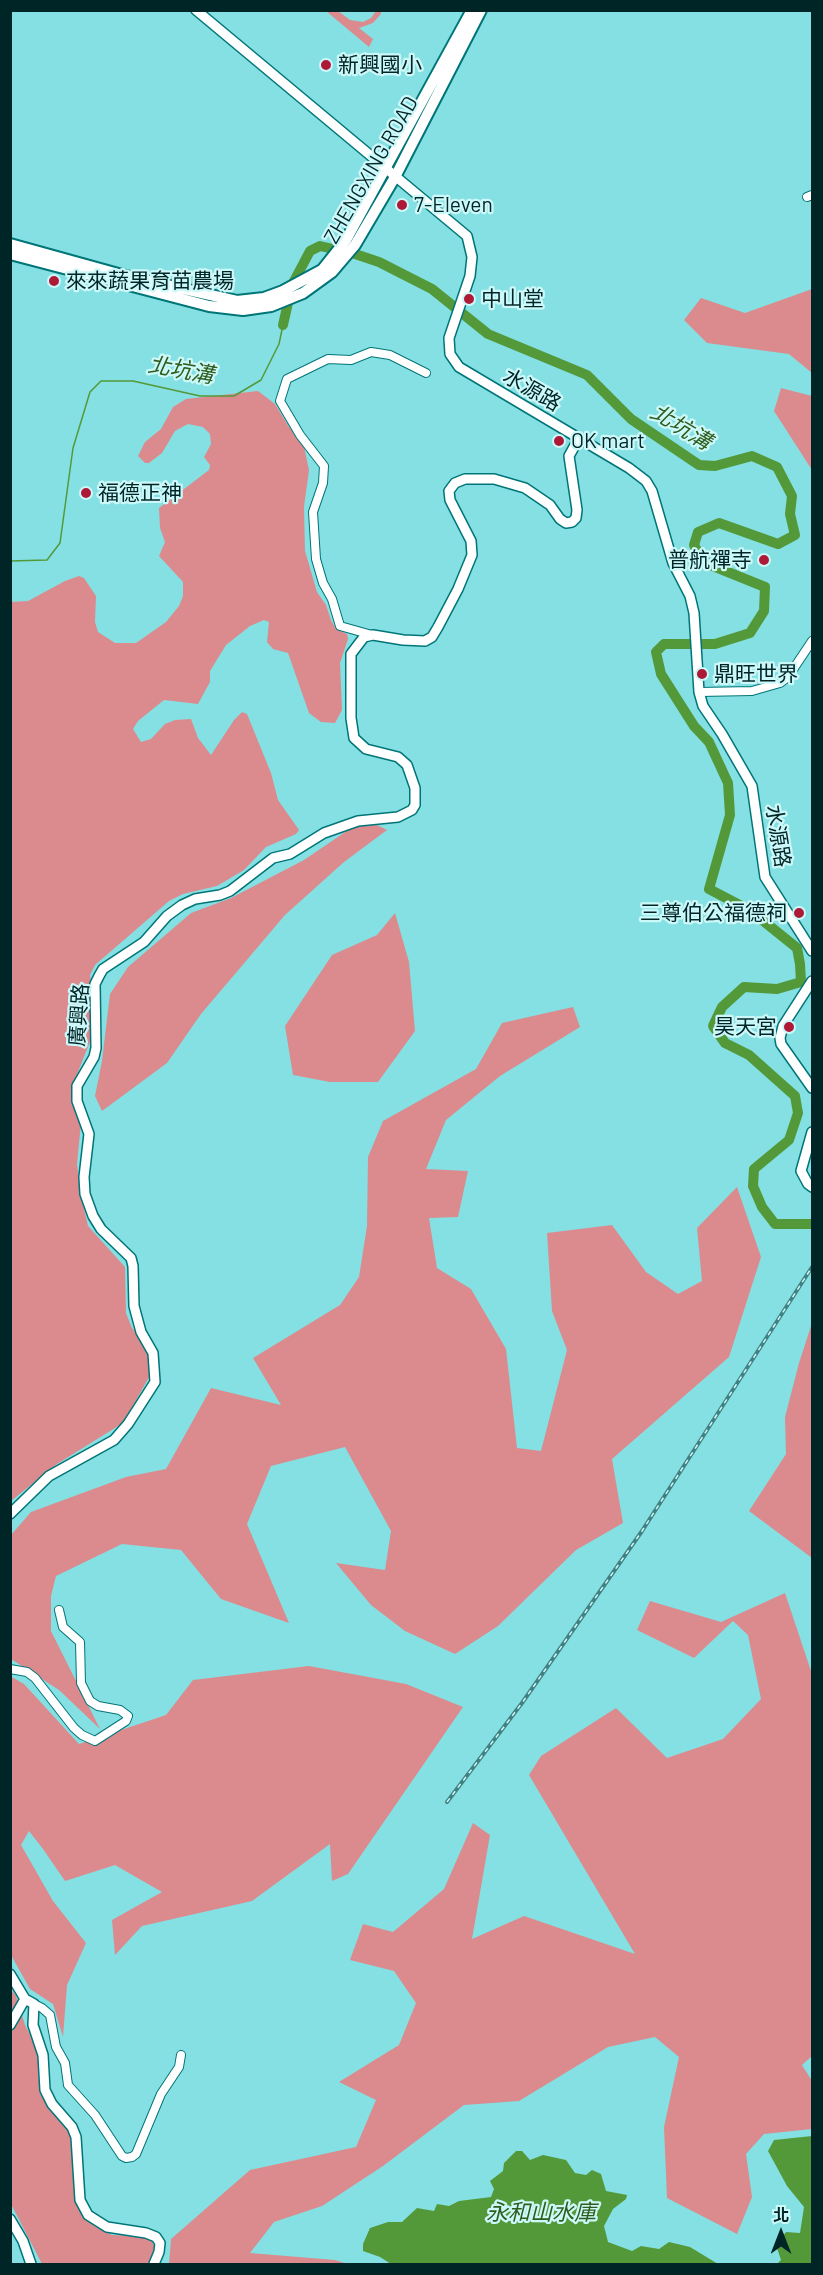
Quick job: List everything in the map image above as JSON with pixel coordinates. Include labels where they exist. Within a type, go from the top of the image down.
[{"type":"main road","name":"ZHENGXING ROAD","points":[[390,174],[472,10]]},
{"type":"main road","name":"ZHENGXING ROAD","points":[[10,244],[122,275],[237,301],[264,298],[287,288],[322,270],[339,257],[350,244],[481,10]]},
{"type":"main road","name":"ZHENGXING ROAD","points":[[10,254],[209,306],[243,310],[271,306],[303,293],[332,272],[339,257]]},
{"type":"street","points":[[196,10],[390,174]]},
{"type":"street","name":"水源路","points":[[390,174],[467,236],[472,256],[470,276],[454,318],[449,345],[450,354],[459,367],[629,468],[646,481],[652,491],[673,562],[690,596],[694,612],[699,692],[703,706],[752,786],[765,877],[813,951]]},
{"type":"street","points":[[426,373],[390,355],[371,351],[351,360],[328,359],[285,384],[279,401],[300,435],[324,466],[323,483],[313,512],[316,559],[340,626],[403,640],[425,641],[432,637],[449,608],[472,555],[473,547],[450,500],[449,491],[455,483],[465,479],[494,479],[525,488],[541,497],[560,519],[566,523],[572,522],[576,518],[577,510],[569,456],[579,438]]},
{"type":"street","name":"廣興路","points":[[10,1514],[49,1476],[114,1440],[128,1424],[155,1382],[153,1353],[141,1332],[134,1306],[131,1258],[101,1229],[93,1216],[85,1194],[84,1177],[89,1134],[77,1101],[77,1086],[94,1057],[96,1048],[95,984],[103,969],[144,942],[167,916],[182,905],[195,899],[230,891],[273,858],[290,854],[324,833],[358,821],[398,817],[412,810],[415,806],[415,788],[407,765],[398,757],[366,749],[354,738],[351,730],[351,654],[364,637],[373,635]]},
{"type":"street","points":[[699,692],[752,691],[780,683],[788,677],[813,641]]},
{"type":"street","points":[[813,981],[783,1026],[780,1038],[781,1044],[813,1088]]},
{"type":"street","points":[[813,1132],[801,1171],[808,1184],[813,1187]]},
{"type":"street","points":[[10,1669],[27,1672],[35,1678],[74,1728],[95,1741],[126,1722],[128,1716],[120,1710],[98,1706],[90,1701],[81,1683],[80,1642],[63,1627],[59,1610]]},
{"type":"street","points":[[10,1974],[25,1999],[50,2015],[56,2047],[65,2063],[68,2085],[95,2115],[122,2156],[126,2158],[136,2154],[161,2094],[178,2067],[181,2055]]},
{"type":"street","points":[[10,2025],[25,1999]]},
{"type":"street","points":[[34,2004],[33,2025],[43,2055],[45,2090],[52,2104],[72,2127],[76,2137],[80,2200],[88,2215],[107,2227],[146,2233],[156,2237],[160,2243],[154,2265]]},
{"type":"street","points":[[10,2219],[23,2241],[31,2265]]},
{"type":"shaded area","points":[[326,11],[338,11],[350,20],[363,22],[371,18],[376,11],[381,11],[373,23],[359,28],[373,39],[369,47]]},
{"type":"shaded area","points":[[812,289],[812,373],[789,354],[707,343],[684,320],[701,298],[745,313]]},
{"type":"shaded area","points":[[781,388],[812,396],[812,470],[774,411]]},
{"type":"shaded area","points":[[258,391],[275,404],[289,427],[303,442],[309,470],[304,507],[305,551],[317,592],[326,605],[336,629],[347,634],[348,639],[340,663],[342,710],[335,723],[321,722],[309,713],[288,653],[273,649],[267,642],[269,622],[264,620],[250,626],[226,645],[210,671],[210,682],[198,704],[164,700],[138,721],[133,729],[141,742],[151,739],[165,724],[175,720],[191,719],[198,738],[211,755],[234,720],[242,712],[247,714],[271,773],[278,800],[299,830],[296,834],[266,847],[244,870],[217,886],[183,894],[169,901],[95,965],[90,975],[94,1007],[93,1034],[72,1087],[81,1123],[77,1164],[81,1195],[88,1226],[125,1267],[126,1313],[132,1328],[155,1357],[152,1372],[123,1423],[57,1464],[11,1501],[11,602],[28,601],[79,576],[84,578],[96,596],[95,622],[98,632],[115,643],[136,643],[166,622],[179,606],[183,596],[183,582],[159,556],[165,542],[160,528],[159,508],[209,470],[210,465],[204,457],[211,444],[210,434],[203,427],[188,424],[175,431],[162,453],[149,463],[145,463],[138,456],[145,442],[161,429],[173,407],[186,399]]},
{"type":"shaded area","points":[[377,825],[387,830],[344,862],[285,915],[201,1014],[167,1063],[102,1111],[95,1096],[102,1061],[110,994],[128,967],[191,913],[231,898],[304,860],[354,826]]},
{"type":"shaded area","points":[[395,913],[409,962],[415,1031],[378,1082],[330,1082],[293,1075],[285,1026],[332,955],[377,935]]},
{"type":"shaded area","points":[[573,1007],[580,1027],[500,1076],[446,1120],[426,1169],[468,1171],[458,1217],[429,1218],[437,1268],[471,1289],[506,1349],[517,1448],[541,1451],[567,1350],[552,1311],[547,1233],[612,1225],[646,1272],[678,1294],[702,1281],[697,1228],[737,1187],[761,1257],[729,1357],[612,1459],[623,1523],[576,1550],[498,1626],[455,1654],[405,1631],[371,1605],[336,1563],[385,1570],[391,1531],[345,1447],[271,1466],[247,1524],[289,1623],[221,1599],[181,1550],[122,1544],[56,1576],[51,1596],[51,1631],[100,1729],[59,1690],[11,1659],[11,1535],[31,1512],[126,1477],[166,1469],[211,1388],[281,1405],[253,1358],[340,1305],[359,1277],[367,1226],[368,1157],[383,1121],[476,1069],[502,1023]]},
{"type":"shaded area","points":[[812,1323],[812,1558],[749,1511],[786,1454],[785,1417]]},
{"type":"shaded area","points":[[785,1593],[812,1674],[812,2056],[802,2065],[812,2081],[812,2129],[764,2134],[746,2154],[752,2197],[737,2234],[667,2198],[664,2127],[679,2057],[655,2037],[608,2047],[519,2101],[464,2105],[383,2166],[322,2206],[274,2222],[250,2253],[335,2260],[348,2264],[169,2264],[171,2239],[250,2170],[356,2147],[376,2100],[339,2082],[399,2045],[416,2003],[394,1971],[350,1960],[363,1924],[393,1932],[444,1889],[473,1823],[490,1835],[472,1939],[524,1916],[635,1954],[529,1775],[541,1756],[616,1708],[667,1758],[723,1739],[761,1699],[748,1635],[733,1621],[694,1658],[637,1630],[650,1601],[721,1622]]},
{"type":"shaded area","points":[[309,1666],[406,1684],[463,1707],[348,1874],[332,1881],[330,1844],[252,1901],[142,1926],[115,1955],[112,1920],[162,1892],[115,1865],[65,1881],[29,1831],[21,1845],[53,1901],[86,1943],[67,1985],[63,2037],[53,2004],[30,1989],[11,1955],[10,1676],[24,1684],[79,1744],[166,1715],[193,1680]]},
{"type":"shaded area","points":[[10,1988],[16,1996],[25,2025],[41,2057],[38,2071],[40,2094],[66,2127],[75,2145],[84,2217],[96,2227],[112,2235],[142,2236],[152,2241],[156,2251],[152,2264],[42,2264],[11,2204]]},
{"type":"water","points":[[812,2136],[812,2264],[777,2264],[781,2260],[776,2245],[786,2232],[800,2233],[804,2207],[787,2186],[768,2151],[774,2140]]},
{"type":"water","name":"永和山水庫","points":[[516,2151],[522,2151],[530,2160],[543,2155],[566,2160],[575,2173],[586,2175],[592,2170],[601,2174],[606,2191],[627,2195],[626,2199],[613,2209],[604,2226],[608,2242],[632,2251],[641,2246],[659,2249],[669,2242],[690,2247],[718,2264],[391,2264],[363,2251],[363,2244],[370,2228],[388,2222],[402,2222],[417,2208],[434,2211],[437,2204],[449,2206],[459,2201],[491,2197],[494,2189],[490,2181],[503,2171],[504,2163]]},
{"type":"waterway","name":"北坑溝","points":[[283,325],[292,285],[310,251],[320,246],[355,254],[379,262],[432,289],[488,334],[587,375],[631,419],[699,465],[715,466],[752,456],[777,467],[792,496],[790,514],[795,535],[778,544],[719,523],[698,532],[694,545],[708,564],[765,587],[764,611],[750,633],[715,644],[664,644],[656,652],[661,674],[694,726],[709,742],[728,783],[730,815],[709,889],[751,911],[797,948],[801,982],[777,989],[744,987],[722,1007],[713,1026],[725,1043],[749,1055],[795,1096],[798,1113],[789,1140],[754,1169],[753,1186],[762,1207],[775,1224],[812,1224]]},
{"type":"waterway","name":"北坑溝","points":[[10,561],[47,560],[60,543],[73,448],[90,392],[101,381],[133,381],[200,396],[234,396],[261,380],[279,344],[283,325]]},
{"type":"railway","points":[[447,1802],[522,1703],[642,1531],[812,1267]]},
{"type":"place","name":"新興國小","points":[[326,65]]},
{"type":"place","name":"7-Eleven","points":[[402,205]]},
{"type":"place","name":"來來蔬果育苗農場","points":[[54,281]]},
{"type":"place","name":"中山堂","points":[[469,299]]},
{"type":"place","name":"OK mart","points":[[559,441]]},
{"type":"place","name":"福德正神","points":[[86,493]]},
{"type":"place","name":"普航禪寺","points":[[764,560]]},
{"type":"place","name":"鼎旺世界","points":[[702,674]]},
{"type":"place","name":"三尊伯公福德祠","points":[[799,913]]},
{"type":"place","name":"昊天宮","points":[[789,1027]]}]
